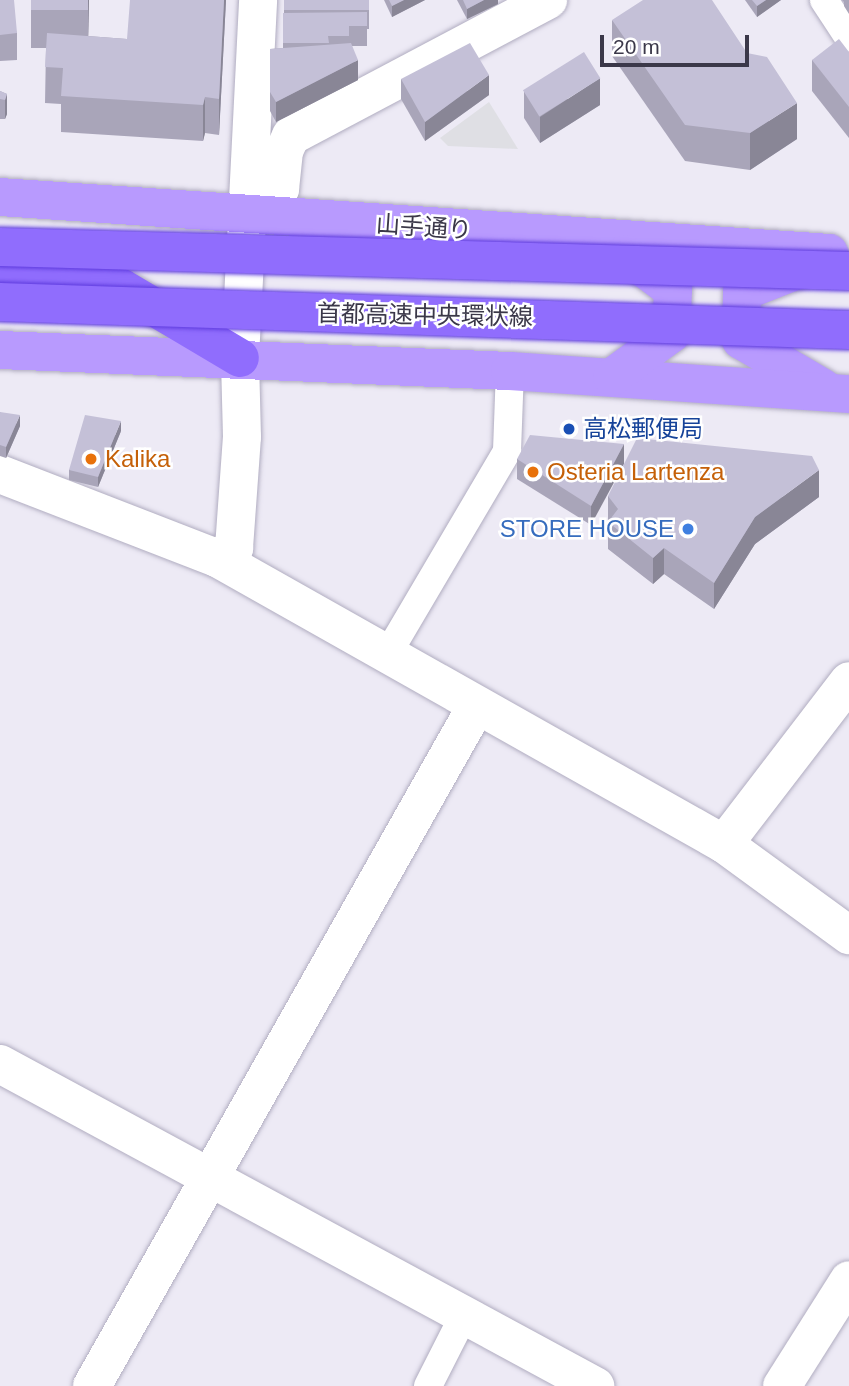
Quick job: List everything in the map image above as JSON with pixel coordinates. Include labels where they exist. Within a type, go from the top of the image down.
[{"type":"highway","points":[[0,247],[846,259]]},
{"type":"highway","points":[[0,280],[122,288],[240,358]]},
{"type":"highway","name":"首都高速中央環状線","points":[[0,302],[775,324],[849,330]]},
{"type":"main road","name":"山手通り","points":[[0,197],[846,259]]},
{"type":"main road","points":[[607,240],[673,290],[671,334],[612,377]]},
{"type":"main road","points":[[840,393],[741,340],[742,292],[846,259]]},
{"type":"main road","points":[[0,349],[510,371],[840,393]]},
{"type":"street","points":[[217,558],[234,548],[241,446],[240,358],[258,0]]},
{"type":"street","points":[[248,215],[267,205],[280,189],[284,151],[291,136],[548,0]]},
{"type":"street","points":[[2,480],[217,558],[724,844],[849,935]]},
{"type":"street","points":[[724,844],[849,681]]},
{"type":"street","points":[[92,1386],[207,1178],[477,705]]},
{"type":"street","points":[[0,1065],[594,1386]]},
{"type":"street","points":[[782,1386],[849,1280]]},
{"type":"lane","points":[[824,0],[849,38]]},
{"type":"lane","points":[[387,655],[507,451],[510,371]]},
{"type":"lane","points":[[428,1386],[464,1315]]},
{"type":"shaded area","points":[[489,102],[518,149],[448,146],[440,138]]},
{"type":"building","points":[[0,0],[14,0],[17,33],[0,35]]},
{"type":"building","points":[[31,0],[88,0],[88,10],[31,10]]},
{"type":"building","points":[[130,0],[224,0],[219,99],[205,97],[203,105],[61,96],[63,68],[45,67],[47,33],[127,39]]},
{"type":"building","points":[[284,0],[369,0],[369,10],[284,10]]},
{"type":"building","points":[[389,0],[404,0],[392,6]]},
{"type":"building","points":[[463,0],[484,0],[467,9]]},
{"type":"building","points":[[643,0],[712,0],[747,53],[767,57],[797,103],[750,133],[685,125],[612,20]]},
{"type":"building","points":[[752,0],[766,0],[757,6]]},
{"type":"building","points":[[367,12],[367,26],[349,26],[349,36],[328,36],[329,43],[283,43],[283,13]]},
{"type":"building","points":[[839,39],[849,52],[849,107],[812,60]]},
{"type":"building","points":[[351,43],[358,60],[276,102],[270,92],[270,49]]},
{"type":"building","points":[[470,43],[489,75],[425,122],[401,79]]},
{"type":"building","points":[[584,52],[600,78],[539,116],[523,90]]},
{"type":"building","points":[[0,91],[7,94],[5,100],[0,99]]},
{"type":"building","points":[[0,412],[20,415],[6,447],[0,445]]},
{"type":"building","points":[[85,415],[121,421],[98,477],[69,470]]},
{"type":"building","points":[[530,435],[624,444],[591,506],[517,459]]},
{"type":"building","points":[[637,438],[812,456],[819,470],[755,517],[714,583],[664,548],[653,558],[608,522],[618,509],[608,496]]},
{"type":"place","name":"高松郵便局","points":[[569,429]]},
{"type":"place","name":"Kalika","points":[[91,459]]},
{"type":"place","name":"Osteria Lartenza","points":[[533,472]]},
{"type":"place","name":"STORE HOUSE","points":[[688,529]]}]
